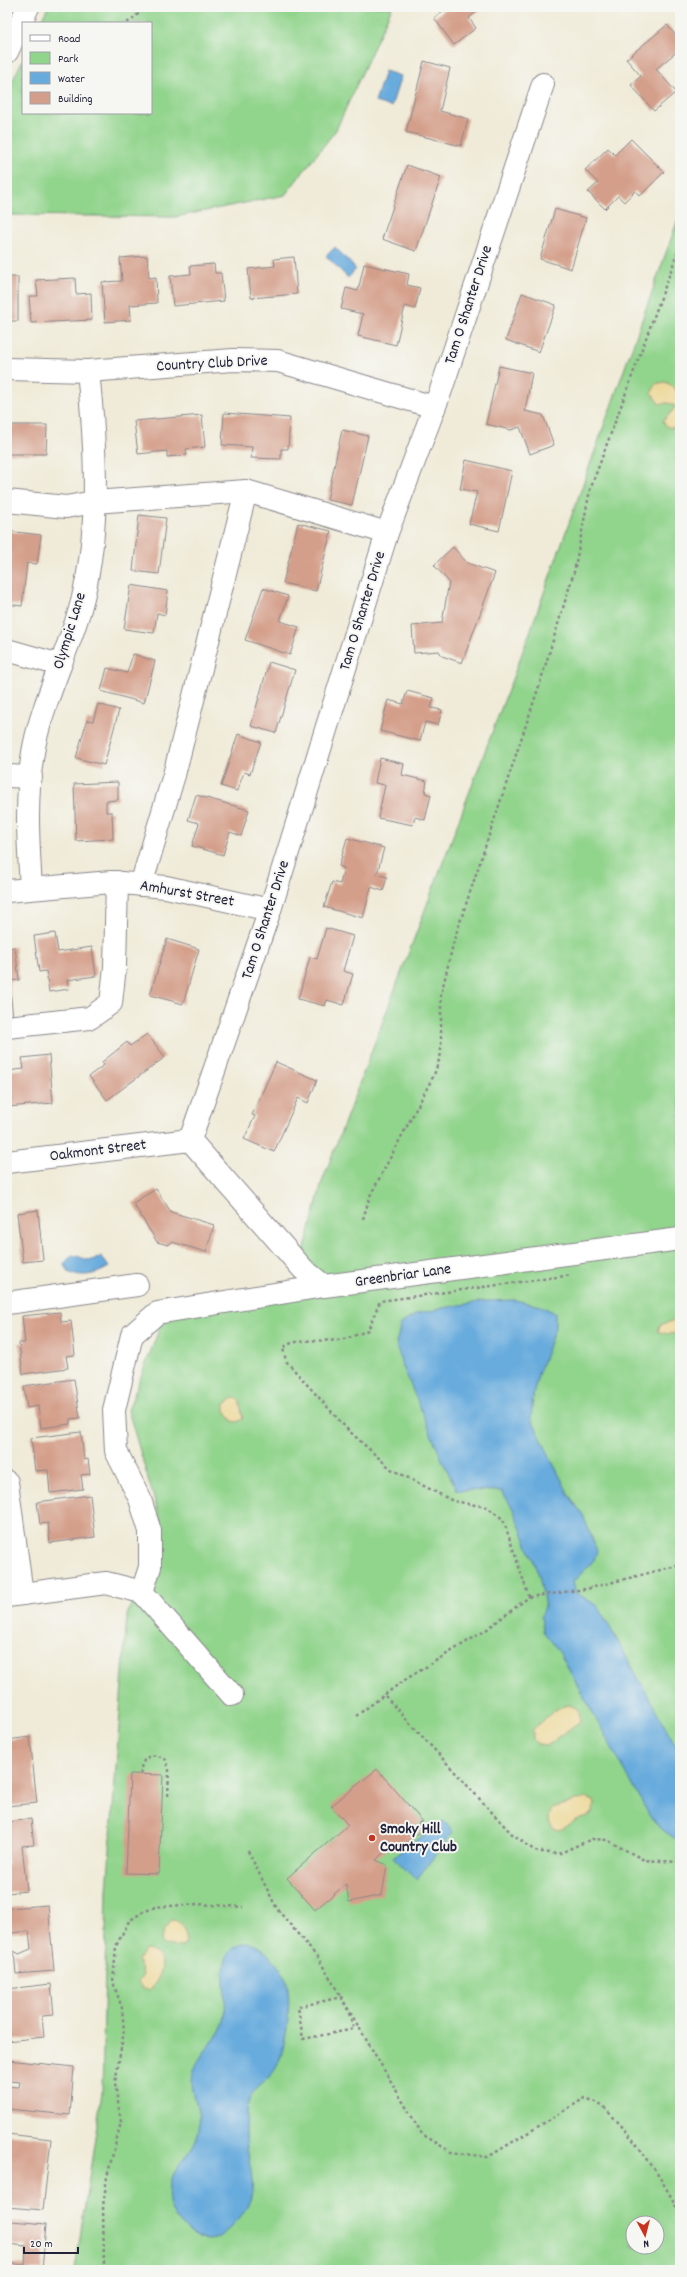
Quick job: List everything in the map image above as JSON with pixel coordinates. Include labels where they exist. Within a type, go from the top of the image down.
[{"type":"street","points":[[7,52],[28,7]]},
{"type":"street","name":"Tam O Shanter Drive","points":[[190,1140],[270,910],[387,533],[434,407],[542,84]]},
{"type":"street","name":"Country Club Drive","points":[[7,369],[88,371],[233,360],[278,361],[434,407]]},
{"type":"street","name":"Olympic Lane","points":[[31,888],[27,834],[34,746],[80,609],[93,536],[94,502],[88,371]]},
{"type":"street","points":[[141,885],[174,775],[246,491]]},
{"type":"street","points":[[7,501],[66,507],[94,502],[246,491],[387,533]]},
{"type":"street","points":[[7,650],[60,665]]},
{"type":"street","points":[[7,776],[31,777]]},
{"type":"street","points":[[7,1027],[90,1018],[111,1003],[115,967],[117,882]]},
{"type":"street","name":"Amhurst Street","points":[[7,891],[117,882],[166,887],[270,910]]},
{"type":"street","points":[[190,1140],[303,1269],[324,1286]]},
{"type":"street","name":"Oakmont Street","points":[[7,1162],[190,1140]]},
{"type":"street","name":"Greenbriar Lane","points":[[142,1592],[150,1567],[150,1531],[140,1499],[116,1451],[114,1410],[132,1335],[157,1313],[324,1286],[680,1239]]},
{"type":"street","points":[[7,1303],[138,1285]]},
{"type":"street","points":[[7,1482],[14,1595],[106,1583],[142,1592],[232,1696]]},
{"type":"path","points":[[128,22],[146,7]]},
{"type":"path","points":[[363,1219],[370,1196],[434,1075],[441,1054],[441,995],[454,940],[539,686],[574,572],[590,490],[680,246]]},
{"type":"path","points":[[529,1596],[503,1519],[487,1507],[453,1500],[391,1469],[338,1419],[286,1361],[283,1348],[288,1344],[339,1340],[368,1330],[380,1301],[575,1275]]},
{"type":"path","points":[[356,1716],[385,1696],[403,1681],[486,1630],[529,1596],[586,1589],[680,1565]]},
{"type":"path","points":[[385,1696],[511,1833],[535,1851],[558,1854],[592,1839],[607,1840],[644,1860],[680,1862]]},
{"type":"path","points":[[141,1774],[143,1761],[147,1757],[154,1755],[166,1760],[170,1770],[168,1797]]},
{"type":"path","points":[[248,1851],[277,1909],[318,1958],[422,2134],[451,2152],[488,2157],[585,2098],[599,2103],[643,2152],[672,2197],[680,2215]]},
{"type":"path","points":[[104,2270],[103,2206],[107,2177],[121,2122],[115,2083],[124,2031],[122,2008],[113,1982],[116,1946],[129,1922],[140,1913],[155,1907],[198,1904],[243,1908]]},
{"type":"path","points":[[341,1998],[298,2007],[303,2039],[354,2028],[348,2010]]},
{"type":"green space","points":[[48,7],[392,7],[336,130],[285,195],[175,217],[7,215],[7,92],[22,61],[22,114],[152,114],[152,22],[40,22]]},
{"type":"green space","name":"Smoky Hill Country Club","points":[[680,214],[680,2270],[75,2270],[102,2092],[107,1891],[127,1615],[161,1523],[128,1410],[165,1314],[293,1295],[322,1182],[527,640]]},
{"type":"sand","points":[[665,382],[671,385],[675,390],[681,403],[680,417],[673,428],[667,427],[663,421],[675,406],[668,403],[659,404],[652,393],[655,384]]},
{"type":"sand","points":[[680,1313],[680,1332],[669,1334],[658,1332],[660,1325],[672,1321],[675,1315]]},
{"type":"sand","points":[[234,1398],[239,1399],[243,1419],[237,1422],[232,1421],[225,1410],[225,1404]]},
{"type":"sand","points":[[568,1705],[578,1710],[580,1721],[547,1746],[539,1745],[533,1740],[533,1729],[553,1712]]},
{"type":"sand","points":[[587,1798],[594,1801],[595,1805],[591,1814],[578,1819],[563,1829],[559,1830],[553,1827],[549,1819],[552,1808]]},
{"type":"sand","points":[[172,1920],[180,1923],[185,1930],[186,1939],[183,1947],[164,1945],[161,1941],[164,1931]]},
{"type":"sand","points":[[144,1950],[158,1955],[162,1966],[158,1979],[149,1990],[143,1989],[138,1982],[143,1974],[138,1960]]},
{"type":"water","points":[[385,71],[401,76],[391,107],[375,102]]},
{"type":"water","points":[[335,247],[356,269],[348,278],[326,256]]},
{"type":"water","points":[[72,1255],[90,1260],[97,1259],[101,1256],[109,1267],[99,1272],[90,1274],[81,1275],[70,1273],[64,1264]]},
{"type":"water","points":[[515,1300],[541,1306],[555,1313],[555,1328],[538,1375],[533,1396],[531,1418],[569,1495],[583,1515],[597,1551],[594,1560],[573,1582],[576,1593],[598,1606],[680,1753],[680,1839],[677,1840],[660,1828],[649,1815],[558,1650],[543,1631],[541,1616],[545,1607],[539,1575],[513,1509],[502,1491],[457,1490],[442,1460],[401,1362],[396,1343],[401,1324],[416,1314],[485,1301]]},
{"type":"water","points":[[444,1821],[453,1832],[416,1880],[393,1857]]},
{"type":"water","points":[[243,1943],[256,1945],[263,1950],[269,1955],[284,1974],[289,1996],[288,2021],[284,2046],[277,2066],[271,2075],[251,2095],[248,2104],[246,2136],[252,2179],[252,2192],[248,2204],[239,2218],[224,2233],[218,2237],[206,2240],[192,2234],[180,2224],[172,2211],[168,2195],[171,2179],[194,2145],[199,2129],[192,2077],[201,2056],[216,2037],[223,2024],[225,2016],[224,1970],[227,1956],[236,1947]]},
{"type":"building","points":[[448,7],[483,7],[469,18],[476,28],[454,45],[434,18]]},
{"type":"building","points":[[667,25],[680,40],[680,49],[656,69],[676,92],[654,111],[631,85],[641,76],[626,59]]},
{"type":"building","points":[[424,61],[450,68],[440,111],[468,119],[461,146],[406,132]]},
{"type":"building","points":[[631,139],[664,172],[640,196],[635,191],[624,202],[618,196],[605,209],[588,192],[598,183],[585,170],[608,148],[615,155]]},
{"type":"building","points":[[407,165],[441,177],[416,251],[382,239]]},
{"type":"building","points":[[555,209],[586,218],[571,269],[540,259]]},
{"type":"building","points":[[147,256],[149,278],[156,277],[157,303],[130,305],[131,320],[105,322],[102,282],[122,281],[120,258]]},
{"type":"building","points":[[294,257],[297,294],[251,298],[248,269],[275,266],[274,259]]},
{"type":"building","points":[[214,264],[215,273],[221,273],[224,301],[173,306],[170,276],[191,274],[190,266]]},
{"type":"building","points":[[364,264],[409,274],[407,285],[420,288],[415,309],[405,306],[396,345],[358,336],[363,314],[341,309],[346,288],[358,291]]},
{"type":"building","points":[[7,277],[18,277],[18,321],[7,321]]},
{"type":"building","points":[[75,278],[76,294],[91,293],[92,320],[31,323],[29,296],[38,296],[36,280]]},
{"type":"building","points":[[522,293],[556,305],[539,352],[506,340]]},
{"type":"building","points":[[499,366],[532,373],[525,411],[543,415],[554,445],[530,454],[520,427],[511,430],[486,424]]},
{"type":"building","points":[[224,413],[290,418],[288,449],[281,449],[281,459],[251,458],[252,447],[222,445]]},
{"type":"building","points":[[202,415],[205,447],[186,449],[187,455],[167,457],[167,451],[138,454],[134,421]]},
{"type":"building","points":[[7,425],[47,425],[46,454],[7,454]]},
{"type":"building","points":[[342,430],[368,436],[352,505],[327,500]]},
{"type":"building","points":[[466,460],[512,471],[499,531],[469,524],[477,492],[460,489]]},
{"type":"building","points":[[139,515],[166,518],[159,574],[133,571]]},
{"type":"building","points":[[298,523],[331,531],[316,591],[283,583]]},
{"type":"building","points":[[7,531],[41,535],[37,564],[27,563],[22,606],[7,604]]},
{"type":"building","points":[[453,547],[467,563],[495,573],[462,663],[442,656],[439,651],[414,653],[412,626],[442,623],[449,582],[434,565]]},
{"type":"building","points":[[131,585],[168,591],[165,615],[157,613],[154,633],[124,629]]},
{"type":"building","points":[[263,588],[288,596],[280,621],[299,627],[290,655],[245,640]]},
{"type":"building","points":[[133,654],[155,661],[144,703],[101,691],[107,668],[127,673]]},
{"type":"building","points":[[269,662],[295,670],[276,733],[251,726]]},
{"type":"building","points":[[407,691],[434,698],[431,708],[442,710],[438,725],[425,722],[420,741],[380,731],[388,700],[403,704]]},
{"type":"building","points":[[98,704],[119,710],[104,765],[76,758],[87,720],[93,721]]},
{"type":"building","points":[[238,734],[261,742],[250,774],[244,772],[237,791],[221,786]]},
{"type":"building","points":[[380,758],[404,764],[402,775],[427,781],[425,793],[431,795],[425,820],[415,817],[413,825],[378,818],[385,785],[375,783]]},
{"type":"building","points":[[118,782],[118,800],[106,801],[106,812],[112,812],[113,839],[76,841],[74,784]]},
{"type":"building","points":[[196,795],[249,810],[241,836],[230,832],[223,855],[192,846],[199,823],[188,820]]},
{"type":"building","points":[[347,838],[384,848],[377,874],[387,877],[383,891],[371,887],[363,918],[324,907],[332,882],[340,884],[344,868],[339,866]]},
{"type":"building","points":[[326,928],[353,936],[343,971],[353,974],[344,1005],[327,1000],[325,1006],[298,999],[310,957],[317,959]]},
{"type":"building","points":[[55,933],[58,952],[92,947],[96,976],[67,980],[69,989],[49,992],[46,971],[39,972],[34,936]]},
{"type":"building","points":[[167,939],[199,949],[183,1004],[150,995]]},
{"type":"building","points":[[15,947],[19,980],[9,981],[13,1017],[7,1017],[7,948]]},
{"type":"building","points":[[147,1034],[165,1057],[107,1100],[89,1076],[104,1065],[102,1062],[127,1042],[130,1046]]},
{"type":"building","points":[[49,1055],[53,1103],[7,1107],[7,1071],[24,1069],[22,1058]]},
{"type":"building","points":[[276,1062],[317,1080],[308,1103],[298,1098],[274,1152],[244,1139],[255,1116],[252,1115]]},
{"type":"building","points":[[156,1189],[171,1212],[214,1225],[206,1252],[172,1242],[168,1245],[157,1242],[133,1203]]},
{"type":"building","points":[[38,1210],[43,1260],[23,1262],[17,1213]]},
{"type":"building","points":[[60,1312],[61,1322],[71,1321],[75,1355],[66,1356],[68,1368],[23,1374],[19,1343],[25,1343],[22,1316]]},
{"type":"building","points":[[74,1379],[80,1418],[70,1419],[70,1424],[41,1428],[38,1406],[27,1408],[24,1386]]},
{"type":"building","points":[[81,1432],[84,1460],[88,1459],[90,1474],[81,1475],[83,1489],[50,1493],[48,1470],[35,1471],[31,1438]]},
{"type":"building","points":[[90,1495],[95,1537],[50,1543],[48,1523],[40,1524],[37,1502]]},
{"type":"building","points":[[30,1737],[37,1803],[7,1806],[7,1783],[9,1782],[7,1740]]},
{"type":"building","name":"Smoky Hill Country Club","points":[[377,1769],[423,1822],[418,1823],[423,1830],[394,1851],[390,1846],[376,1860],[387,1865],[382,1895],[349,1902],[346,1884],[315,1910],[287,1878],[348,1825],[331,1806]]},
{"type":"building","points":[[130,1774],[163,1775],[159,1874],[126,1873]]},
{"type":"building","points":[[31,1819],[34,1845],[22,1846],[27,1891],[7,1893],[7,1822]]},
{"type":"building","points":[[48,1905],[54,1971],[16,1974],[14,1951],[19,1954],[31,1949],[29,1931],[11,1933],[9,1908]]},
{"type":"building","points":[[51,1984],[54,2015],[42,2016],[44,2037],[7,2041],[7,1989]]},
{"type":"building","points":[[7,2060],[74,2067],[70,2115],[7,2109],[7,2086],[19,2087],[20,2082],[7,2081]]},
{"type":"building","points":[[7,2134],[51,2139],[43,2210],[7,2207]]},
{"type":"building","points":[[11,2221],[46,2224],[42,2270],[7,2270],[7,2263],[25,2265],[26,2246],[8,2244]]},
{"type":"place","name":"Smoky Hill Country Club","points":[[372,1838]]}]
